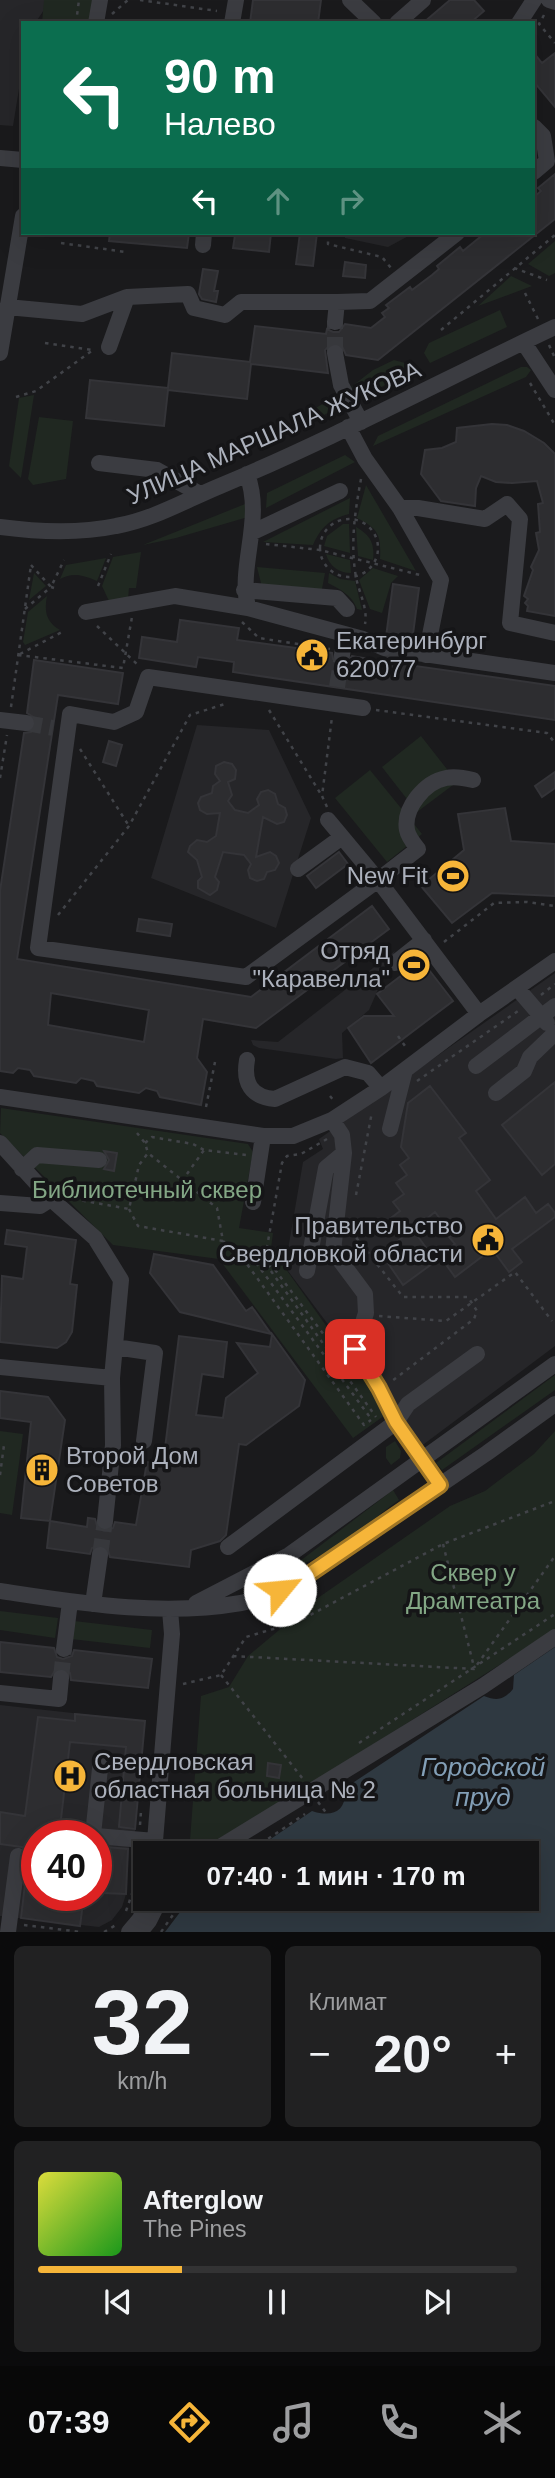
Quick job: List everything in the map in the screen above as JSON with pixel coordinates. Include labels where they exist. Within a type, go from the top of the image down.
[{"type":"street","points":[[96,21],[100,0]]},
{"type":"street","points":[[232,21],[236,0]]},
{"type":"street","points":[[350,0],[372,21]]},
{"type":"street","points":[[399,21],[423,0]]},
{"type":"street","points":[[522,21],[546,3]]},
{"type":"street","points":[[535,128],[543,136],[547,161],[535,171]]},
{"type":"street","points":[[0,158],[21,160]]},
{"type":"street","points":[[0,353],[21,228]]},
{"type":"street","points":[[8,307],[82,314],[127,297],[188,294],[194,308],[225,315],[241,302],[370,302],[454,235]]},
{"type":"street","points":[[109,347],[127,297]]},
{"type":"street","points":[[335,322],[337,302]]},
{"type":"street","name":"УЛИЦА МАРШАЛА ЖУКОВА","points":[[0,527],[73,532],[118,526],[147,517],[355,424],[555,327]]},
{"type":"street","points":[[524,343],[555,390]]},
{"type":"street","points":[[335,353],[341,385],[365,459],[401,508],[440,580],[418,654],[555,673]]},
{"type":"street","points":[[99,463],[157,470],[200,494]]},
{"type":"street","points":[[243,614],[252,538],[252,488],[247,474]]},
{"type":"street","points":[[252,538],[340,491]]},
{"type":"street","points":[[401,508],[418,508],[485,519],[507,504],[520,519],[510,623],[555,633]]},
{"type":"street","points":[[244,590],[337,598],[347,609]]},
{"type":"street","points":[[86,612],[175,596],[243,614],[343,647],[363,639],[384,648]]},
{"type":"street","points":[[363,708],[335,696],[257,693],[148,677],[136,712],[114,722],[70,714],[60,728],[38,948],[246,977],[418,849],[407,831],[408,809],[418,796],[445,778],[464,777],[473,780]]},
{"type":"street","points":[[5,720],[26,723]]},
{"type":"street","points":[[327,813],[342,837],[431,943],[479,1014]]},
{"type":"street","points":[[298,869],[342,837]]},
{"type":"street","points":[[395,963],[431,943]]},
{"type":"street","points":[[0,1097],[263,1136],[293,1136],[332,1120],[381,1088],[555,961]]},
{"type":"street","points":[[496,1093],[524,1071],[530,1057],[555,1032],[548,1011],[530,1002],[517,988]]},
{"type":"street","points":[[476,1066],[548,1011]]},
{"type":"street","points":[[247,1060],[247,1080],[256,1094],[264,1098],[275,1098],[345,1067],[368,1073],[381,1088]]},
{"type":"street","points":[[390,1129],[405,1070]]},
{"type":"street","points":[[332,1120],[342,1135],[344,1153],[333,1251],[365,1294],[366,1313],[355,1349],[396,1422],[440,1485]]},
{"type":"street","points":[[253,1202],[263,1136]]},
{"type":"street","points":[[0,1143],[22,1169],[59,1199],[95,1238],[121,1280],[112,1378],[113,1445],[104,1521]]},
{"type":"street","points":[[307,1271],[326,1168],[344,1153]]},
{"type":"street","points":[[22,1169],[37,1155],[99,1160]]},
{"type":"street","points":[[0,1203],[40,1206],[59,1199]]},
{"type":"street","points":[[115,1347],[155,1353],[144,1441]]},
{"type":"street","points":[[228,1548],[396,1422],[408,1404],[477,1354]]},
{"type":"street","points":[[188,1607],[289,1555],[555,1364]]},
{"type":"street","points":[[0,1367],[112,1378]]},
{"type":"street","points":[[0,1591],[70,1602],[170,1610],[241,1603],[264,1597],[296,1583],[555,1404]]},
{"type":"street","points":[[93,1604],[100,1555]]},
{"type":"street","points":[[64,1649],[70,1602]]},
{"type":"street","points":[[155,1841],[172,1634],[170,1610]]},
{"type":"street","points":[[230,1841],[482,1686],[555,1637]]},
{"type":"street","points":[[0,1693],[58,1699],[61,1678]]},
{"type":"street","points":[[95,1820],[101,1759]]},
{"type":"street","points":[[112,1838],[138,1840]]},
{"type":"street","points":[[9,1928],[18,1856]]},
{"type":"street","points":[[124,1927],[140,1919],[143,1911]]},
{"type":"street","points":[[141,1932],[154,1911]]},
{"type":"path","points":[[76,21],[79,0]]},
{"type":"path","points":[[140,0],[217,11]]},
{"type":"path","points":[[546,3],[539,24],[555,43]]},
{"type":"path","points":[[328,235],[328,244],[382,257],[400,277]]},
{"type":"path","points":[[441,330],[555,235]]},
{"type":"path","points":[[61,243],[126,252]]},
{"type":"path","points":[[513,268],[547,280]]},
{"type":"path","points":[[16,397],[36,391],[93,350],[45,342]]},
{"type":"path","points":[[530,383],[555,425]]},
{"type":"path","points":[[363,639],[366,616],[356,577],[354,519],[365,459]]},
{"type":"path","points":[[354,519],[368,526],[377,538],[378,553],[374,563],[356,577],[344,577],[334,573],[325,565],[320,550],[323,535],[342,520],[354,519]]},
{"type":"path","points":[[252,538],[320,550],[440,580]]},
{"type":"path","points":[[98,586],[111,554]]},
{"type":"path","points":[[25,609],[53,587],[64,560]]},
{"type":"path","points":[[0,778],[5,720],[18,655],[30,565],[53,587]]},
{"type":"path","points":[[243,614],[259,638],[343,647]]},
{"type":"path","points":[[18,655],[123,668],[132,617]]},
{"type":"path","points":[[97,626],[148,677]]},
{"type":"path","points":[[18,655],[64,631]]},
{"type":"path","points":[[56,918],[129,826],[190,715],[257,693],[322,796],[327,813]]},
{"type":"path","points":[[322,796],[335,696]]},
{"type":"path","points":[[363,708],[547,733],[555,743]]},
{"type":"path","points":[[60,728],[129,826]]},
{"type":"path","points":[[431,943],[494,903],[527,902],[555,906]]},
{"type":"path","points":[[426,1075],[555,984]]},
{"type":"path","points":[[398,1037],[405,1046]]},
{"type":"path","points":[[206,1107],[215,1062]]},
{"type":"path","points":[[354,1203],[372,1112]]},
{"type":"path","points":[[138,1126],[136,1135],[145,1143],[148,1153],[217,1208],[223,1241]]},
{"type":"path","points":[[145,1143],[152,1137],[193,1144],[204,1150],[246,1155]]},
{"type":"path","points":[[182,1181],[204,1150]]},
{"type":"path","points":[[148,1153],[139,1165],[129,1209],[138,1226],[223,1241],[244,1260],[364,1425],[382,1413]]},
{"type":"path","points":[[59,1199],[129,1209]]},
{"type":"path","points":[[349,1229],[402,1297],[468,1297],[477,1311],[474,1320],[380,1390]]},
{"type":"path","points":[[244,1260],[261,1251],[350,1371]]},
{"type":"path","points":[[251,1256],[372,1419]]},
{"type":"path","points":[[395,1318],[446,1321],[515,1272],[552,1321]]},
{"type":"path","points":[[0,1475],[4,1446]]},
{"type":"path","points":[[183,1685],[221,1675],[246,1637],[297,1622],[443,1544],[555,1501]]},
{"type":"path","points":[[443,1544],[474,1669],[482,1686]]},
{"type":"path","points":[[474,1669],[555,1556]]},
{"type":"path","points":[[348,1749],[555,1614]]},
{"type":"path","points":[[233,1656],[474,1669]]},
{"type":"path","points":[[221,1675],[303,1779]]},
{"type":"path","points":[[124,1915],[133,1891],[142,1800]]},
{"type":"path","points":[[320,1804],[327,1814]]},
{"type":"path","points":[[161,1932],[176,1911]]},
{"type":"path","points":[[104,1932],[124,1927]]},
{"type":"path","points":[[9,1928],[81,1932]]},
{"type":"shaded area","points":[[0,0],[51,0],[36,21],[21,21],[21,76],[13,126],[0,125]]},
{"type":"shaded area","points":[[344,235],[410,235],[388,247],[345,238]]},
{"type":"shaded area","points":[[197,725],[269,730],[311,818],[276,928],[151,878]]},
{"type":"shaded area","points":[[395,951],[369,1010],[342,1033],[343,1058],[259,1048],[253,1045],[251,1040],[278,1042]]},
{"type":"shaded area","points":[[555,973],[555,1346],[420,1447],[285,1267],[303,1162],[323,1149],[319,1139]]},
{"type":"shaded area","name":"Свердловская областная больница № 2","points":[[0,1705],[145,1721],[135,1832],[130,1832],[126,1894],[122,1907],[112,1920],[99,1927],[0,1916]]},
{"type":"green space","points":[[44,0],[103,0],[99,21],[42,21]]},
{"type":"green space","points":[[555,241],[555,273],[549,276],[528,264]]},
{"type":"green space","points":[[511,276],[532,286],[478,306]]},
{"type":"green space","points":[[500,310],[507,327],[430,363],[424,353],[429,343]]},
{"type":"green space","points":[[394,360],[405,363],[410,372],[366,395],[356,393],[351,387],[373,370]]},
{"type":"green space","points":[[521,367],[531,370],[526,377],[373,446],[378,436]]},
{"type":"green space","points":[[34,395],[21,478],[9,466],[19,398]]},
{"type":"green space","points":[[337,396],[338,402],[333,410],[315,420],[310,411]]},
{"type":"green space","points":[[39,417],[73,421],[66,479],[33,485],[28,479]]},
{"type":"green space","points":[[345,455],[355,462],[266,508],[267,493]]},
{"type":"green space","points":[[366,485],[416,571],[380,559],[377,534],[357,518]]},
{"type":"green space","points":[[350,498],[349,514],[336,518],[327,525],[313,545],[263,542]]},
{"type":"green space","points":[[245,504],[248,517],[143,545]]},
{"type":"green space","points":[[343,524],[349,524],[350,553],[324,546],[327,536]]},
{"type":"green space","points":[[356,527],[370,540],[373,560],[358,556]]},
{"type":"green space","points":[[141,552],[136,588],[129,588],[128,599],[109,601],[102,586],[113,557]]},
{"type":"green space","points":[[326,554],[350,560],[351,573],[335,568]]},
{"type":"green space","points":[[106,558],[97,581],[78,575],[60,579],[66,565]]},
{"type":"green space","points":[[257,567],[325,573],[322,589],[262,587]]},
{"type":"green space","points":[[373,568],[398,576],[391,583],[382,613],[370,609],[359,580]]},
{"type":"green space","points":[[34,573],[46,586],[29,600]]},
{"type":"green space","points":[[329,573],[340,579],[355,581],[362,610],[357,609],[346,593],[328,583]]},
{"type":"green space","points":[[47,596],[47,616],[60,630],[25,645],[23,642],[28,612]]},
{"type":"green space","points":[[421,736],[457,782],[417,812],[382,767]]},
{"type":"green space","points":[[370,770],[422,834],[387,862],[335,798]]},
{"type":"green space","name":"Библиотечный сквер","points":[[1,1108],[248,1144],[253,1152],[239,1228],[273,1233],[271,1248],[388,1413],[353,1438],[219,1259],[113,1245],[0,1133]]},
{"type":"green space","points":[[555,1375],[555,1390],[442,1470],[436,1463]]},
{"type":"green space","points":[[0,1431],[23,1434],[12,1515],[0,1513]]},
{"type":"green space","name":"Сквер у Драмтеатра","points":[[555,1431],[555,1630],[220,1841],[190,1841],[201,1696],[229,1687],[248,1656],[315,1600],[450,1506],[485,1491],[534,1454]]},
{"type":"green space","points":[[395,1441],[401,1451],[400,1458],[391,1465],[386,1458],[386,1447]]},
{"type":"green space","points":[[393,1490],[399,1500],[355,1533],[311,1561],[276,1574],[304,1558]]},
{"type":"green space","points":[[0,1611],[58,1618],[55,1638],[0,1630]]},
{"type":"green space","points":[[74,1621],[152,1630],[150,1648],[71,1639]]},
{"type":"water","name":"Городской пруд","points":[[555,1647],[555,1932],[165,1932],[181,1911],[539,1911],[539,1841],[268,1841],[312,1811],[326,1814],[337,1811],[344,1802],[345,1788],[484,1696],[497,1699],[506,1695],[513,1689],[514,1675]]},
{"type":"building","points":[[253,0],[321,0],[318,21],[250,21]]},
{"type":"building","points":[[450,0],[474,0],[484,11],[472,21],[425,21]]},
{"type":"building","points":[[555,53],[555,107],[535,83],[535,54],[542,63]]},
{"type":"building","points":[[555,174],[555,219],[535,235],[535,196],[541,191],[538,188]]},
{"type":"building","points":[[110,235],[189,235],[187,248],[109,241]]},
{"type":"building","points":[[235,235],[271,235],[269,252],[233,248]]},
{"type":"building","points":[[300,235],[317,235],[313,266],[296,264]]},
{"type":"building","points":[[483,235],[535,235],[378,360],[346,355],[342,346],[332,343],[325,350],[328,373],[251,364],[247,399],[168,390],[164,426],[86,418],[90,380],[168,388],[172,353],[250,362],[255,326],[326,334],[327,329],[339,332],[345,324],[371,328],[385,317],[382,313],[389,308],[386,305],[432,275],[439,269],[437,266],[460,247],[463,251]]},
{"type":"building","points":[[345,262],[366,265],[365,278],[343,276]]},
{"type":"building","points":[[203,269],[218,271],[214,291],[218,291],[216,302],[202,299],[199,294]]},
{"type":"building","points":[[507,425],[524,431],[544,443],[555,454],[555,616],[527,611],[528,606],[525,603],[528,599],[524,596],[533,570],[531,567],[539,550],[536,533],[540,532],[538,504],[543,503],[537,481],[496,482],[481,476],[476,488],[475,506],[441,501],[421,474],[425,450],[442,448],[456,442],[457,428]]},
{"type":"building","points":[[393,584],[419,588],[412,642],[406,643],[400,650],[408,665],[555,686],[555,720],[233,672],[234,662],[198,657],[196,667],[139,658],[142,637],[177,642],[180,620],[239,628],[237,640],[332,653],[333,659],[340,665],[346,664],[352,656],[381,661],[382,658],[390,657],[394,651],[393,642],[386,637]]},
{"type":"building","points":[[34,660],[123,673],[118,704],[58,695],[17,959],[251,997],[372,906],[389,929],[256,1028],[203,1019],[197,1058],[207,1072],[201,1105],[160,1097],[157,1091],[146,1088],[139,1093],[97,1086],[94,1081],[81,1078],[76,1083],[34,1076],[30,1070],[18,1068],[13,1073],[0,1071],[0,891],[24,733],[31,732],[36,725],[35,718],[27,713]],"holes":[[[51,993],[149,1010],[144,1042],[48,1025]]]},
{"type":"building","points":[[109,741],[122,745],[116,766],[103,762]]},
{"type":"building","points":[[224,762],[232,764],[236,770],[235,779],[228,782],[232,795],[228,801],[235,810],[248,813],[259,805],[257,799],[261,792],[268,790],[275,794],[278,804],[285,808],[287,815],[284,822],[277,824],[263,817],[256,857],[270,852],[276,856],[279,863],[275,870],[267,872],[264,879],[257,881],[250,878],[248,870],[251,864],[244,855],[223,852],[215,877],[219,882],[217,890],[210,895],[198,888],[198,881],[202,877],[197,860],[188,852],[197,840],[207,842],[216,836],[220,813],[207,814],[200,810],[198,803],[201,797],[212,793],[213,786],[220,781],[215,774],[216,766]]},
{"type":"building","points":[[555,772],[555,788],[542,797],[535,786]]},
{"type":"building","points":[[505,808],[511,841],[555,844],[555,896],[492,893],[452,923],[421,886],[464,850],[458,814]]},
{"type":"building","points":[[339,852],[348,864],[316,888],[307,876]]},
{"type":"building","points":[[139,919],[172,924],[170,936],[137,931]]},
{"type":"building","points":[[419,957],[453,1001],[371,1063],[348,1028],[364,1016],[394,1016],[377,994],[406,972],[404,969]]},
{"type":"building","points":[[555,1082],[555,1164],[542,1175],[502,1125]]},
{"type":"building","points":[[430,1086],[466,1133],[459,1138],[490,1180],[476,1191],[496,1219],[525,1197],[536,1213],[548,1204],[555,1213],[555,1217],[512,1249],[522,1262],[509,1272],[492,1249],[455,1277],[439,1255],[455,1244],[449,1237],[452,1235],[435,1212],[405,1236],[391,1218],[400,1211],[393,1202],[404,1194],[396,1183],[407,1175],[400,1165],[409,1158],[401,1147],[408,1103]]},
{"type":"building","points":[[104,1151],[117,1153],[114,1171],[104,1169],[109,1160]]},
{"type":"building","points":[[7,1230],[76,1240],[70,1284],[77,1285],[72,1332],[66,1342],[57,1348],[0,1342],[2,1276],[23,1279],[27,1247],[5,1244]]},
{"type":"building","points":[[413,1230],[436,1261],[403,1285],[381,1253]]},
{"type":"building","points":[[154,1254],[213,1265],[246,1311],[252,1307],[271,1334],[180,1312],[150,1273]]},
{"type":"building","points":[[272,1334],[305,1380],[299,1406],[246,1445],[239,1444],[226,1535],[220,1541],[191,1550],[189,1567],[110,1557],[107,1547],[101,1545],[92,1548],[90,1554],[47,1548],[50,1521],[87,1527],[88,1518],[95,1519],[98,1529],[105,1531],[113,1528],[115,1522],[136,1525],[147,1462],[163,1464],[179,1336],[227,1342],[223,1377],[202,1374],[196,1415],[223,1418],[226,1398],[258,1373],[237,1343],[270,1347]]},
{"type":"building","name":"Второй Дом Советов","points":[[0,1391],[48,1397],[65,1420],[50,1521],[21,1518],[31,1422],[0,1418]]},
{"type":"building","points":[[0,1642],[54,1648],[57,1657],[63,1659],[72,1656],[74,1650],[152,1659],[148,1688],[71,1680],[70,1673],[63,1668],[56,1669],[51,1677],[0,1672]]},
{"type":"building","points":[[75,1714],[145,1721],[135,1829],[119,1827],[126,1747],[70,1742],[61,1820],[21,1820],[21,1847],[0,1844],[0,1812],[25,1816],[38,1717],[75,1721]]},
{"type":"building","points":[[268,1763],[281,1765],[279,1778],[267,1776]]},
{"type":"building","points":[[112,1848],[128,1849],[126,1894],[112,1893]]},
{"type":"building","points":[[22,1911],[82,1911],[80,1926],[21,1918]]},
{"type":"tunnel","points":[[335,322],[335,353]]},
{"type":"tunnel","points":[[384,648],[410,652]]},
{"type":"tunnel","points":[[337,687],[342,655]]},
{"type":"tunnel","points":[[26,723],[53,728]]},
{"type":"tunnel","points":[[100,1555],[105,1521]]},
{"type":"tunnel","points":[[61,1678],[64,1649]]},
{"type":"place","name":"Екатеринбург 620077","points":[[312,655]]},
{"type":"place","name":"New Fit","points":[[453,876]]},
{"type":"place","name":"Отряд \"Каравелла\"","points":[[414,965]]},
{"type":"place","name":"Правительство Свердловкой области","points":[[488,1240]]},
{"type":"place","name":"Второй Дом Советов","points":[[42,1470]]},
{"type":"place","name":"Свердловская областная больница № 2","points":[[70,1776]]},
{"type":"route","points":[[280,1590],[296,1583],[440,1485],[396,1422],[355,1349]]}]
